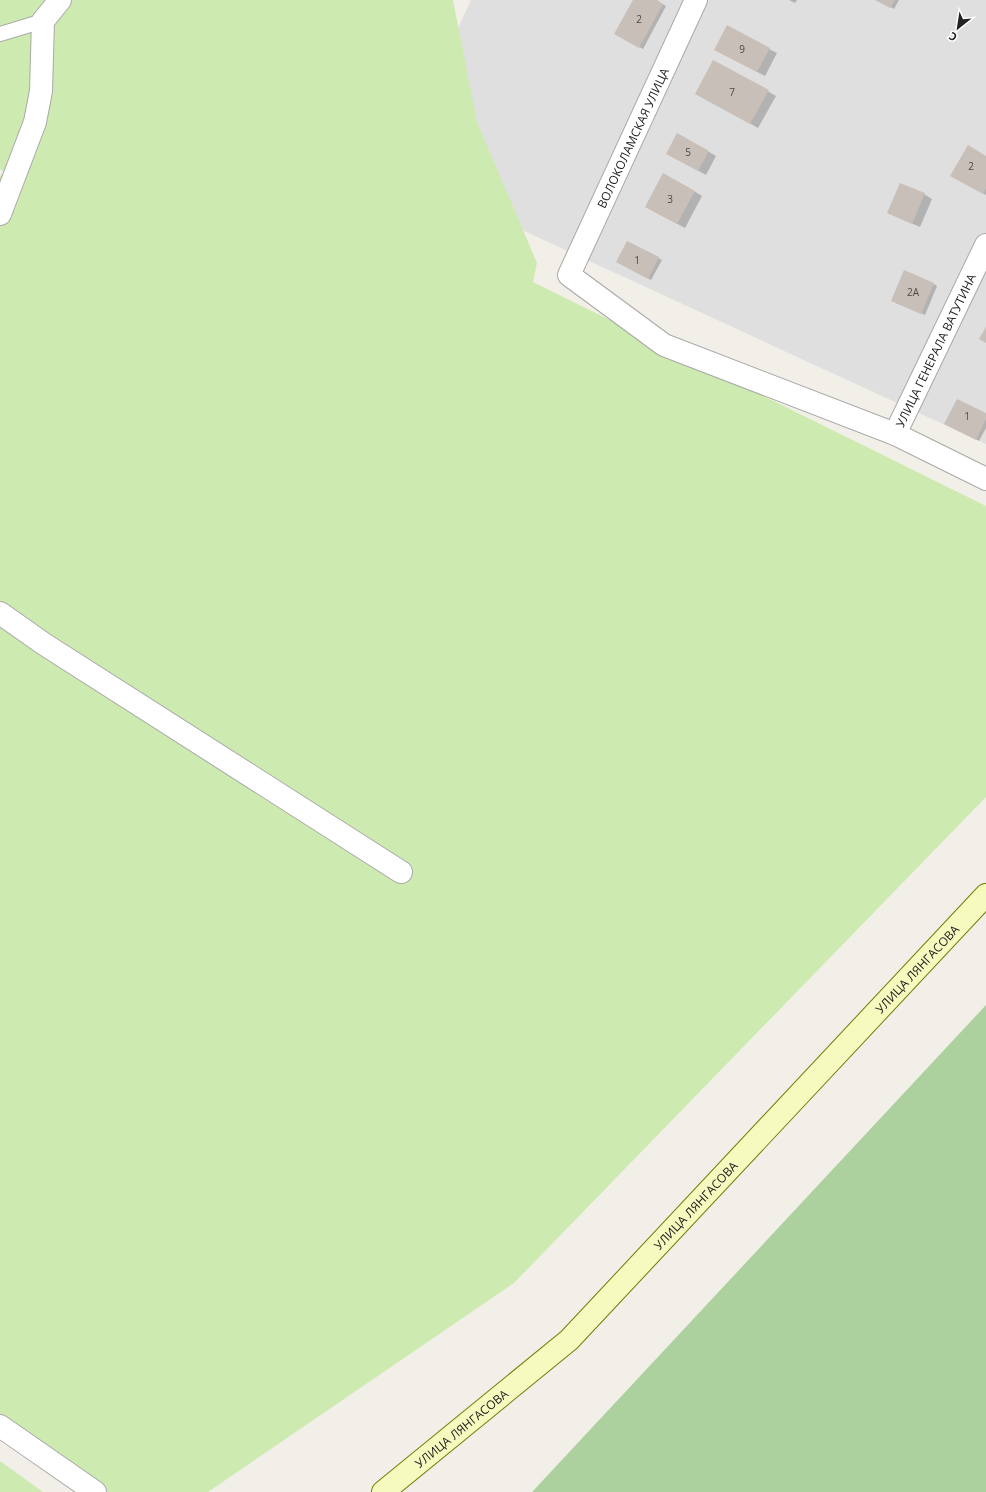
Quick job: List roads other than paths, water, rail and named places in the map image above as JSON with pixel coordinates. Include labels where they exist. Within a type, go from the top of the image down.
[{"type":"main road","name":"УЛИЦА ЛЯНГАСОВА","points":[[383,1492],[569,1340],[986,895]]},
{"type":"street","points":[[0,214],[35,122],[41,91],[43,21],[60,0]]},
{"type":"street","name":"ВОЛОКОЛАМСКАЯ УЛИЦА","points":[[696,0],[569,275],[664,345],[895,434]]},
{"type":"street","name":"УЛИЦА ГЕНЕРАЛА ВАТУТИНА","points":[[895,434],[986,245]]},
{"type":"street","points":[[895,434],[986,479]]},
{"type":"street","points":[[0,614],[44,644],[401,872]]},
{"type":"street","points":[[0,1426],[95,1492]]},
{"type":"lane","points":[[0,34],[43,21]]}]
